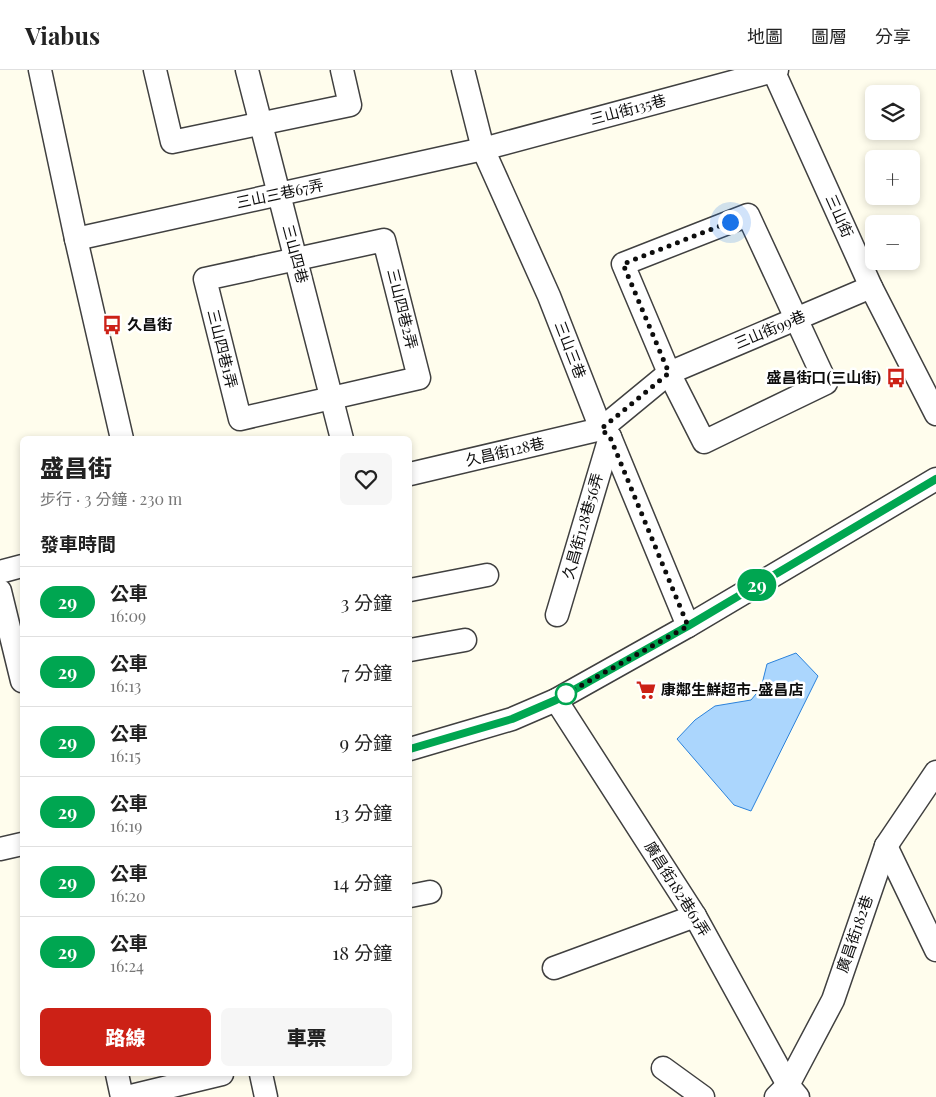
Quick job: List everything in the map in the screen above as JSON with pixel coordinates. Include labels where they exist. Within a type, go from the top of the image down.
[{"type":"street","points":[[40,70],[76,239],[121,436]]},
{"type":"street","points":[[155,70],[172,142],[350,105],[342,70]]},
{"type":"street","name":"三山四巷","points":[[247,70],[341,436]]},
{"type":"street","name":"三山三巷","points":[[463,70],[483,149],[549,296],[605,433],[688,626]]},
{"type":"street","name":"三山街135巷","points":[[483,149],[775,70]]},
{"type":"street","name":"三山街","points":[[775,70],[871,287],[936,414]]},
{"type":"street","name":"三山三巷67弄","points":[[76,239],[483,149]]},
{"type":"street","points":[[748,215],[796,318],[826,383],[704,442],[669,373],[623,264],[748,215]]},
{"type":"street","name":"三山四巷2弄","points":[[297,259],[384,240],[417,369],[419,378],[332,399]]},
{"type":"street","name":"三山四巷1弄","points":[[297,259],[205,279],[240,419],[332,399]]},
{"type":"street","name":"三山街99巷","points":[[605,433],[669,373],[871,287]]},
{"type":"street","name":"久昌街128巷","points":[[412,474],[605,433]]},
{"type":"street","name":"久昌街128巷56弄","points":[[557,615],[605,433]]},
{"type":"street","points":[[412,749],[512,719],[556,700],[688,626],[936,479]]},
{"type":"street","points":[[0,572],[20,567]]},
{"type":"street","points":[[412,590],[487,576]]},
{"type":"street","points":[[0,591],[20,673]]},
{"type":"street","points":[[412,644],[465,640]]},
{"type":"street","name":"廣昌街182巷61弄","points":[[556,700],[695,916],[787,1093]]},
{"type":"street","name":"廣昌街182巷","points":[[787,1093],[833,1000],[886,846],[936,772]]},
{"type":"street","points":[[0,849],[20,844]]},
{"type":"street","points":[[886,846],[936,950]]},
{"type":"street","points":[[554,968],[695,916]]},
{"type":"street","points":[[664,1068],[703,1097]]},
{"type":"street","points":[[117,1076],[122,1097]]},
{"type":"street","points":[[127,1097],[214,1076]]},
{"type":"street","points":[[261,1076],[266,1097]]},
{"type":"water","points":[[796,653],[818,676],[751,811],[734,805],[677,739],[695,720],[715,706],[751,700],[761,688],[767,664]]},
{"type":"bus line","name":"29","points":[[412,748],[512,719],[556,700],[688,626],[936,479]]},
{"type":"place","name":"久昌街","points":[[112,325]]},
{"type":"place","name":"盛昌街口(三山街)","points":[[896,378]]},
{"type":"place","name":"康鄰生鮮超市-盛昌店","points":[[646,690]]},
{"type":"route","points":[[566,694],[688,626],[610,437],[601,429],[669,373],[623,264],[730,222]]}]
